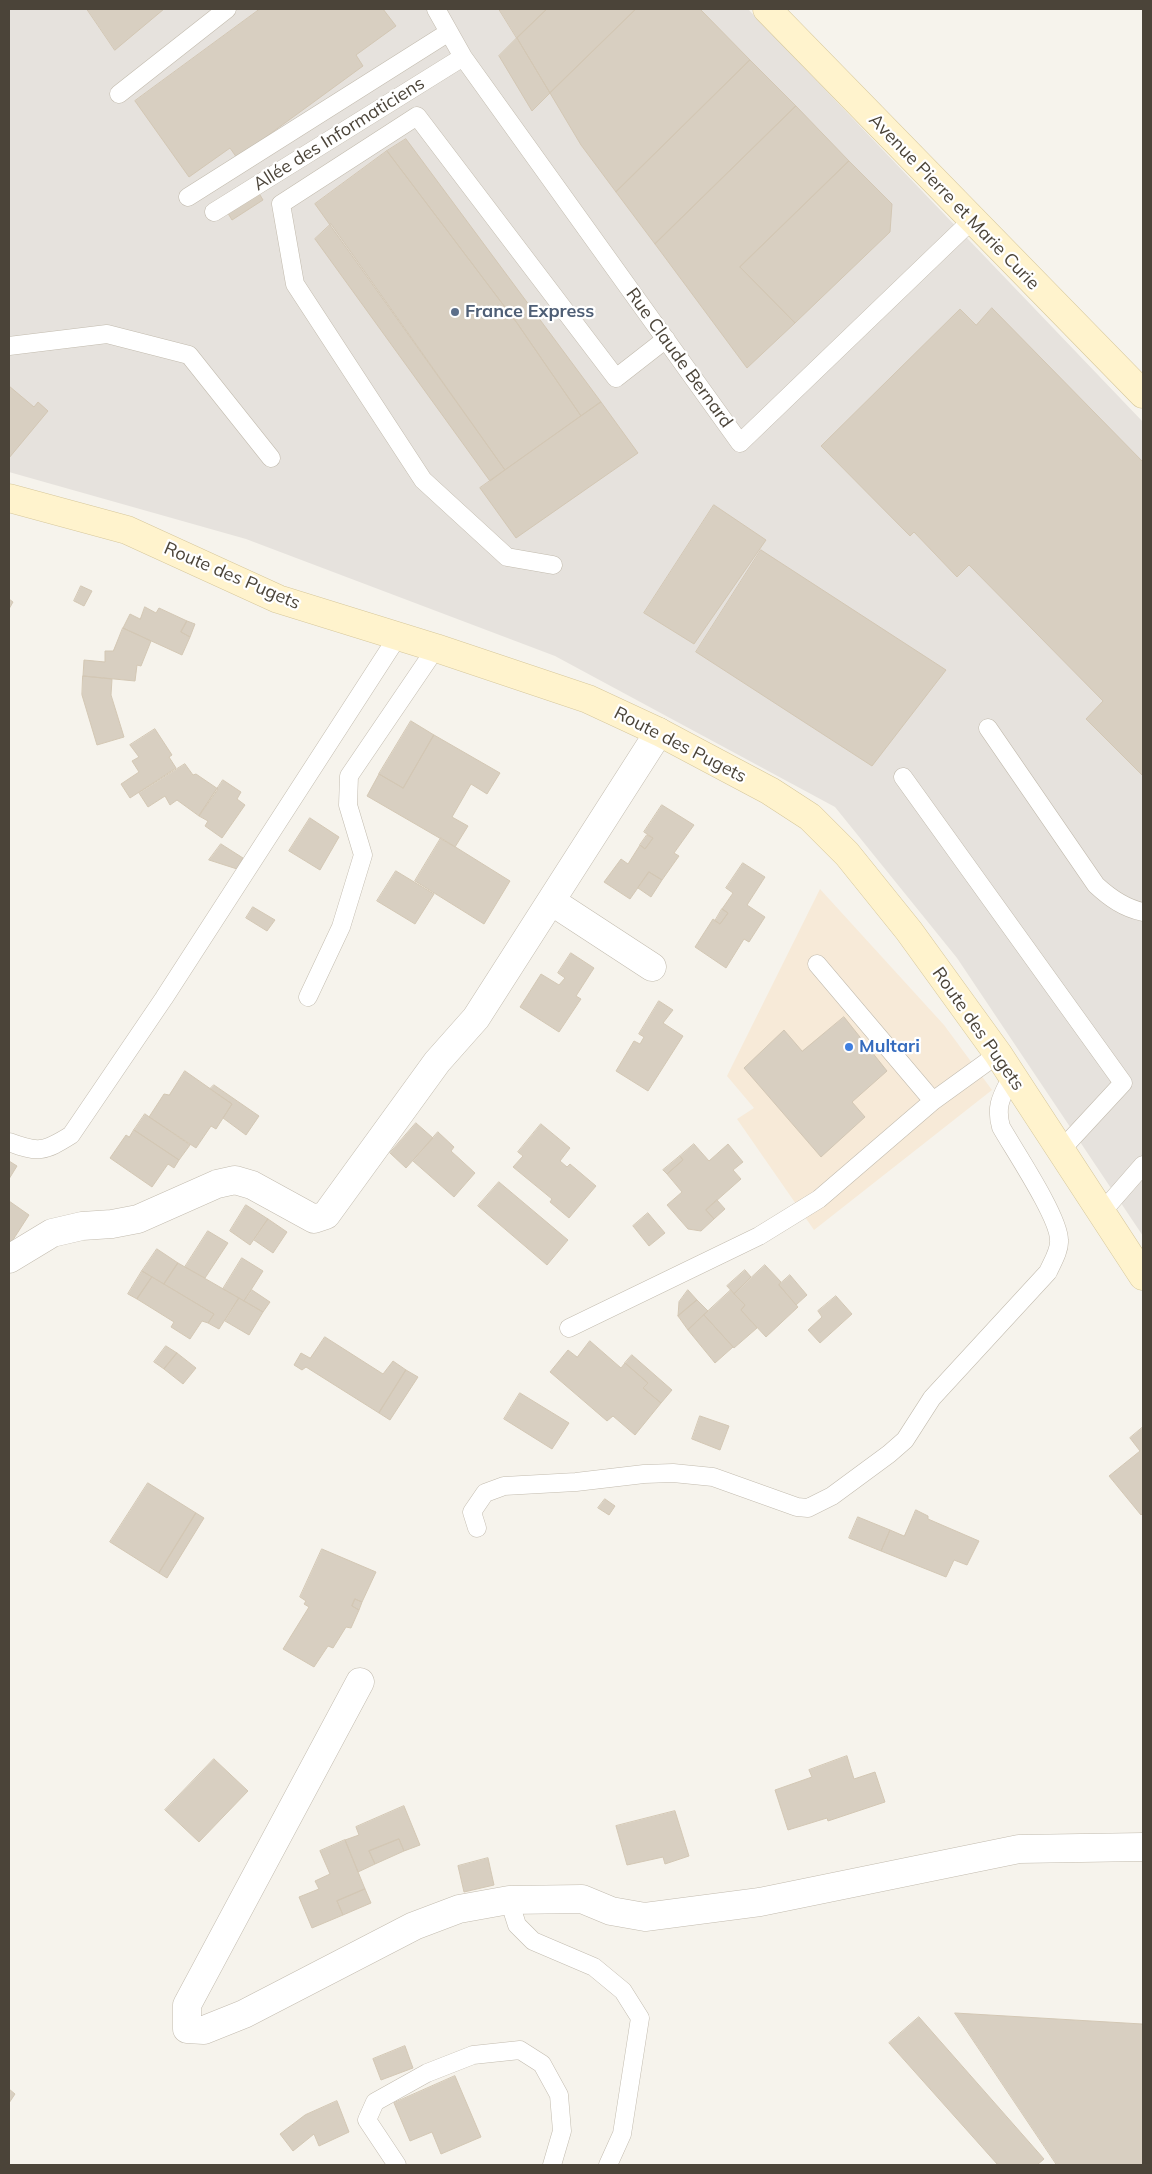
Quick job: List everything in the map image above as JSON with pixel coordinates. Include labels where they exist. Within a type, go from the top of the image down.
[{"type":"main road","name":"Avenue Pierre et Marie Curie","points":[[766,9],[1143,394]]},
{"type":"main road","name":"Route des Pugets","points":[[9,498],[127,530],[278,599],[436,648],[588,699],[659,732],[770,791],[810,818],[846,854],[909,931],[998,1054],[1143,1276]]},
{"type":"street","points":[[9,1258],[52,1233],[82,1226],[112,1224],[138,1218],[217,1184],[235,1180],[252,1185],[314,1219],[326,1215],[437,1062],[476,1018],[659,732]]},
{"type":"street","points":[[551,901],[652,967]]},
{"type":"street","points":[[360,1682],[187,2005],[187,2029],[204,2030],[244,2014],[423,1923],[459,1909],[509,1900],[582,1899],[611,1911],[645,1917],[760,1902],[1019,1849],[1143,1847]]},
{"type":"lane","points":[[119,94],[227,9]]},
{"type":"lane","name":"Rue Claude Bernard","points":[[436,9],[464,57],[740,443],[972,220]]},
{"type":"lane","points":[[188,197],[449,32]]},
{"type":"lane","name":"Allée des Informaticiens","points":[[214,212],[464,57]]},
{"type":"lane","points":[[553,565],[507,557],[423,480],[295,284],[281,204],[417,116],[616,378],[666,339]]},
{"type":"lane","points":[[9,346],[108,334],[188,355],[271,458]]},
{"type":"lane","points":[[9,1142],[31,1150],[52,1147],[71,1135],[169,990],[398,636]]},
{"type":"lane","points":[[308,997],[341,928],[363,856],[348,805],[349,776],[436,648]]},
{"type":"lane","points":[[988,728],[1096,885],[1110,898],[1132,910],[1143,912]]},
{"type":"lane","points":[[904,777],[1123,1083],[1061,1150]]},
{"type":"lane","points":[[817,964],[933,1101]]},
{"type":"lane","points":[[569,1328],[758,1236],[820,1199],[933,1101],[998,1054]]},
{"type":"lane","points":[[477,1528],[472,1512],[485,1493],[504,1486],[585,1482],[644,1474],[673,1473],[713,1476],[797,1507],[808,1508],[832,1496],[889,1454],[905,1440],[932,1398],[1048,1272],[1055,1258],[1060,1240],[1055,1221],[1001,1128],[998,1114],[999,1101],[1012,1076]]},
{"type":"lane","points":[[1102,1212],[1143,1165]]},
{"type":"lane","points":[[509,1900],[518,1925],[533,1941],[594,1967],[623,1991],[640,2018],[622,2134],[608,2165]]},
{"type":"lane","points":[[396,2165],[367,2120],[375,2102],[427,2073],[473,2055],[520,2050],[542,2064],[559,2095],[562,2131],[552,2165]]},
{"type":"shaded area","points":[[9,9],[748,9],[1143,422],[1143,1236],[957,958],[835,807],[555,656],[246,539],[9,472]]},
{"type":"shaded area","points":[[820,889],[944,1025],[992,1090],[814,1230],[737,1119],[754,1108],[727,1076]]},
{"type":"building","points":[[87,9],[164,9],[115,50]]},
{"type":"building","points":[[260,9],[383,9],[396,26],[356,55],[363,66],[237,158],[230,148],[189,177],[135,101]]},
{"type":"building","points":[[499,9],[547,9],[517,38]]},
{"type":"building","points":[[547,9],[636,9],[550,93],[517,38]]},
{"type":"building","points":[[636,9],[700,9],[750,60],[616,192],[581,145],[550,93]]},
{"type":"building","points":[[517,38],[550,93],[532,111],[499,56]]},
{"type":"building","points":[[750,60],[796,106],[655,244],[616,192]]},
{"type":"building","points":[[796,106],[849,161],[740,267],[795,323],[747,368],[655,244]]},
{"type":"building","points":[[406,139],[601,402],[581,416],[517,323],[387,151]]},
{"type":"building","points":[[387,151],[517,323],[581,416],[505,470],[315,204]]},
{"type":"building","points":[[849,161],[892,204],[890,232],[795,323],[740,267]]},
{"type":"building","points":[[257,190],[263,200],[232,220],[226,210]]},
{"type":"building","points":[[331,224],[505,470],[490,481],[315,239]]},
{"type":"building","points":[[992,308],[1143,462],[1143,776],[1086,719],[1103,701],[969,565],[957,577],[914,532],[910,536],[821,446],[960,309],[976,325]]},
{"type":"building","points":[[9,386],[34,407],[38,402],[48,411],[9,458]]},
{"type":"building","points":[[601,402],[638,453],[516,538],[480,488]]},
{"type":"building","points":[[714,505],[766,540],[694,644],[644,613]]},
{"type":"building","points":[[761,550],[946,670],[872,766],[696,652]]},
{"type":"building","points":[[81,586],[92,591],[84,606],[74,601]]},
{"type":"building","points":[[9,599],[13,602],[9,609]]},
{"type":"building","points":[[145,607],[156,613],[159,608],[187,621],[181,632],[190,637],[182,655],[123,628],[130,614],[140,619]]},
{"type":"building","points":[[187,621],[195,624],[190,637],[181,632]]},
{"type":"building","points":[[123,628],[151,641],[141,666],[137,665],[135,681],[83,676],[84,660],[105,662],[105,651],[113,651]]},
{"type":"building","points":[[83,676],[112,679],[111,695],[124,737],[97,745],[82,695]]},
{"type":"building","points":[[411,721],[434,735],[403,788],[379,774]]},
{"type":"building","points":[[155,729],[172,755],[169,757],[176,768],[130,798],[121,784],[139,772],[132,761],[139,757],[130,745]]},
{"type":"building","points":[[434,735],[500,773],[487,794],[471,784],[452,817],[468,826],[455,847],[367,796],[379,774],[403,788]]},
{"type":"building","points":[[185,764],[193,775],[196,774],[218,789],[199,816],[177,800],[170,805],[165,796],[148,807],[139,793]]},
{"type":"building","points":[[223,780],[241,792],[237,799],[245,805],[222,838],[205,826],[208,821],[199,816]]},
{"type":"building","points":[[662,805],[694,825],[674,853],[679,856],[662,880],[649,872],[630,899],[604,882],[621,859],[628,864],[640,845],[645,849],[653,838],[644,832]]},
{"type":"building","points":[[310,818],[339,837],[320,870],[289,851]]},
{"type":"building","points":[[647,835],[653,838],[645,849],[640,845]]},
{"type":"building","points":[[441,838],[510,881],[484,924],[415,881]]},
{"type":"building","points":[[221,844],[243,858],[237,869],[209,860]]},
{"type":"building","points":[[743,863],[765,877],[747,905],[765,917],[749,942],[744,939],[726,968],[695,947],[713,919],[720,924],[728,913],[722,909],[733,893],[726,888]]},
{"type":"building","points":[[396,871],[434,894],[415,924],[377,901]]},
{"type":"building","points":[[649,872],[662,880],[651,897],[638,888]]},
{"type":"building","points":[[253,907],[275,920],[267,931],[246,918]]},
{"type":"building","points":[[722,909],[728,913],[720,924],[715,921]]},
{"type":"building","points":[[571,953],[594,968],[576,996],[581,999],[559,1032],[520,1007],[541,974],[559,985],[565,978],[558,973]]},
{"type":"building","points":[[659,1001],[673,1010],[663,1023],[683,1036],[648,1091],[616,1071],[634,1041],[640,1044],[644,1037],[639,1034]]},
{"type":"building","points":[[844,1017],[887,1071],[852,1102],[865,1117],[821,1157],[744,1068],[784,1030],[802,1051]]},
{"type":"building","points":[[185,1071],[232,1104],[216,1129],[211,1126],[196,1148],[149,1117],[164,1094],[169,1095]]},
{"type":"building","points":[[214,1085],[259,1116],[246,1135],[223,1118],[232,1104],[210,1089]]},
{"type":"building","points":[[145,1114],[190,1145],[179,1160],[134,1130]]},
{"type":"building","points":[[416,1123],[433,1138],[406,1168],[390,1153]]},
{"type":"building","points":[[541,1124],[570,1148],[560,1161],[567,1167],[570,1164],[596,1186],[569,1218],[550,1202],[552,1199],[513,1167],[523,1156],[518,1152]]},
{"type":"building","points":[[134,1130],[179,1160],[174,1168],[168,1164],[152,1187],[110,1158],[126,1135],[129,1137]]},
{"type":"building","points":[[438,1132],[454,1147],[451,1151],[475,1173],[454,1197],[413,1161]]},
{"type":"building","points":[[694,1144],[709,1161],[728,1144],[743,1162],[733,1170],[741,1179],[706,1210],[714,1219],[701,1231],[688,1229],[667,1205],[682,1192],[667,1174],[683,1160],[680,1156]]},
{"type":"building","points":[[680,1156],[683,1160],[667,1174],[663,1170]]},
{"type":"building","points":[[9,1161],[17,1166],[9,1179]]},
{"type":"building","points":[[499,1182],[568,1240],[547,1265],[478,1206]]},
{"type":"building","points":[[717,1200],[725,1209],[714,1219],[706,1210]]},
{"type":"building","points":[[9,1201],[29,1215],[9,1246]]},
{"type":"building","points":[[246,1205],[268,1219],[250,1245],[230,1231]]},
{"type":"building","points":[[648,1213],[665,1233],[649,1246],[633,1226]]},
{"type":"building","points":[[268,1219],[287,1232],[273,1253],[254,1240]]},
{"type":"building","points":[[208,1231],[228,1243],[205,1278],[185,1267]]},
{"type":"building","points":[[157,1249],[178,1263],[164,1284],[142,1271]]},
{"type":"building","points":[[242,1258],[263,1271],[244,1301],[223,1289]]},
{"type":"building","points":[[178,1263],[239,1298],[219,1329],[208,1323],[214,1314],[164,1284]]},
{"type":"building","points":[[765,1265],[781,1282],[779,1285],[798,1307],[766,1337],[741,1310],[745,1305],[734,1294]]},
{"type":"building","points":[[745,1270],[751,1277],[734,1294],[727,1286]]},
{"type":"building","points":[[142,1271],[152,1277],[137,1299],[128,1294]]},
{"type":"building","points":[[790,1275],[807,1295],[796,1305],[779,1285]]},
{"type":"building","points":[[152,1277],[214,1314],[208,1323],[202,1321],[190,1339],[171,1327],[174,1322],[137,1299]]},
{"type":"building","points":[[252,1290],[270,1302],[263,1312],[244,1301]]},
{"type":"building","points":[[688,1290],[697,1300],[678,1316],[679,1302]]},
{"type":"building","points":[[731,1290],[745,1305],[741,1310],[757,1328],[734,1348],[704,1315]]},
{"type":"building","points":[[836,1296],[852,1314],[820,1343],[808,1330],[822,1317],[818,1311]]},
{"type":"building","points":[[239,1298],[263,1312],[249,1335],[225,1321]]},
{"type":"building","points":[[697,1300],[708,1311],[688,1330],[678,1316]]},
{"type":"building","points":[[704,1315],[733,1347],[715,1363],[688,1330]]},
{"type":"building","points":[[325,1337],[383,1374],[393,1361],[406,1370],[379,1413],[306,1367],[302,1370],[294,1365],[301,1353],[310,1358]]},
{"type":"building","points":[[590,1341],[621,1368],[625,1363],[648,1383],[643,1388],[661,1403],[635,1435],[613,1416],[607,1421],[550,1372],[568,1350],[577,1357]]},
{"type":"building","points":[[166,1346],[177,1353],[164,1369],[154,1362]]},
{"type":"building","points":[[177,1353],[196,1368],[183,1384],[164,1369]]},
{"type":"building","points":[[632,1355],[672,1390],[661,1403],[643,1388],[648,1383],[625,1363]]},
{"type":"building","points":[[406,1370],[418,1377],[390,1420],[379,1413]]},
{"type":"building","points":[[520,1393],[569,1423],[552,1449],[504,1419]]},
{"type":"building","points":[[700,1416],[729,1426],[720,1450],[692,1439]]},
{"type":"building","points":[[1143,1427],[1143,1513],[1141,1515],[1109,1476],[1140,1451],[1130,1438]]},
{"type":"building","points":[[148,1483],[196,1513],[159,1573],[110,1542]]},
{"type":"building","points":[[605,1499],[615,1506],[609,1515],[598,1508]]},
{"type":"building","points":[[916,1510],[928,1516],[928,1519],[979,1541],[967,1565],[954,1560],[946,1577],[881,1551],[890,1530],[904,1536]]},
{"type":"building","points":[[196,1513],[204,1518],[167,1578],[159,1573]]},
{"type":"building","points":[[858,1517],[890,1530],[881,1551],[849,1538]]},
{"type":"building","points":[[322,1549],[376,1572],[362,1602],[355,1599],[352,1606],[359,1610],[351,1628],[346,1627],[333,1648],[328,1646],[314,1667],[283,1649],[309,1607],[304,1604],[306,1601],[300,1597]]},
{"type":"building","points":[[355,1599],[362,1602],[359,1610],[352,1606]]},
{"type":"building","points":[[847,1756],[854,1779],[875,1772],[885,1802],[828,1821],[827,1818],[788,1830],[775,1790],[812,1777],[809,1770]]},
{"type":"building","points":[[214,1759],[248,1791],[199,1842],[165,1810]]},
{"type":"building","points":[[404,1806],[420,1845],[404,1851],[399,1839],[369,1851],[375,1864],[358,1872],[345,1840],[359,1835],[356,1827]]},
{"type":"building","points":[[675,1811],[689,1856],[665,1864],[663,1857],[627,1865],[616,1826]]},
{"type":"building","points":[[399,1839],[404,1851],[375,1864],[369,1851]]},
{"type":"building","points":[[345,1840],[365,1889],[337,1901],[343,1915],[312,1928],[299,1897],[319,1889],[315,1881],[330,1874],[320,1851]]},
{"type":"building","points":[[488,1858],[494,1885],[464,1892],[458,1866]]},
{"type":"building","points":[[365,1889],[371,1903],[343,1915],[337,1901]]},
{"type":"building","points":[[955,2013],[1142,2024],[1143,2165],[1057,2165]]},
{"type":"building","points":[[919,2017],[1044,2159],[1037,2165],[998,2165],[889,2043]]},
{"type":"building","points":[[405,2046],[413,2068],[381,2080],[373,2059]]},
{"type":"building","points":[[455,2076],[481,2137],[441,2154],[432,2132],[410,2141],[394,2103]]},
{"type":"building","points":[[9,2089],[15,2094],[9,2103]]},
{"type":"building","points":[[337,2101],[349,2132],[319,2146],[314,2134],[293,2151],[280,2134],[305,2115]]},
{"type":"place","name":"France Express","points":[[455,312]]},
{"type":"place","name":"Multari","points":[[849,1047]]}]
